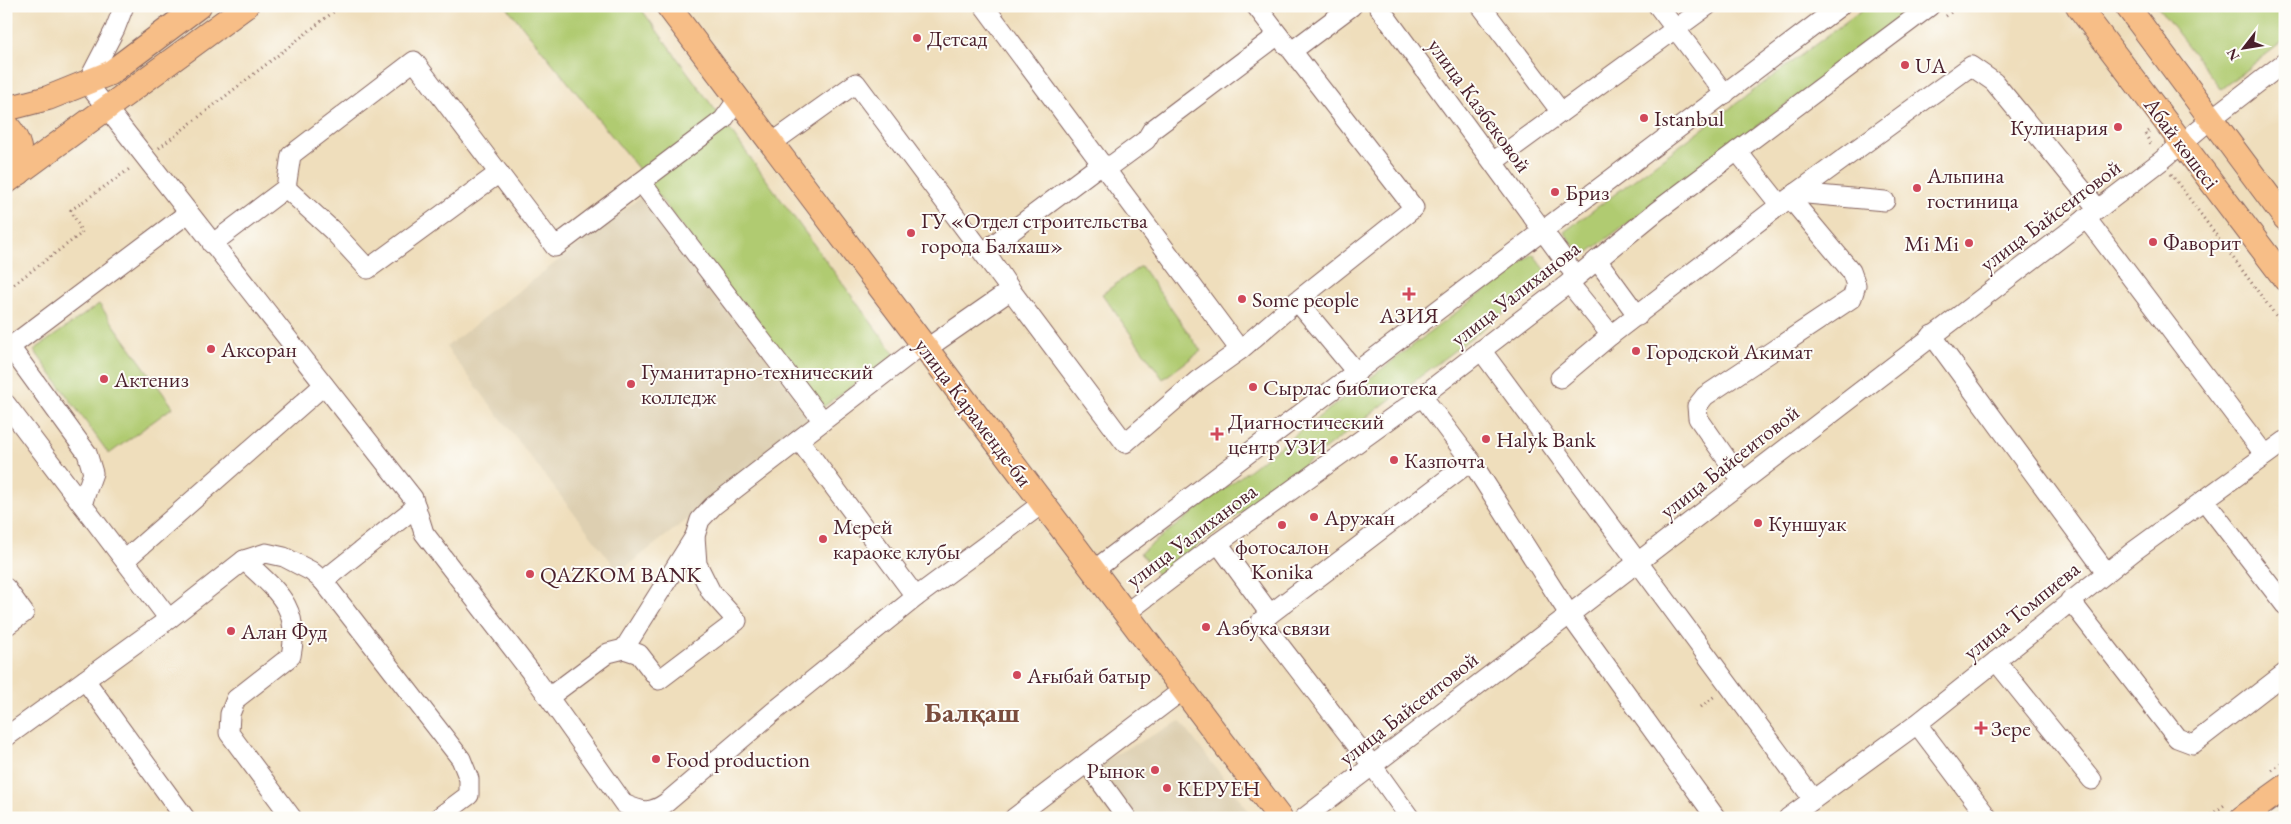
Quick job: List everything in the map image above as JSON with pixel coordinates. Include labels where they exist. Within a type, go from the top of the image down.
[{"type":"main road","points":[[6,110],[48,98],[110,73],[199,6]]},
{"type":"main road","points":[[13,178],[246,6]]},
{"type":"main road","name":"улица Караменде-би","points":[[668,6],[1280,818]]},
{"type":"main road","name":"Абай көшесі","points":[[2078,6],[2285,279]]},
{"type":"main road","name":"Абай көшесі","points":[[2127,6],[2285,218]]},
{"type":"main road","points":[[6,124],[17,137],[21,153],[13,178]]},
{"type":"main road","points":[[2242,818],[2285,787]]},
{"type":"street","points":[[124,6],[116,29],[87,82],[145,159],[413,498],[424,533],[549,697],[624,804],[639,811],[656,810],[916,597],[1043,503]]},
{"type":"street","points":[[984,6],[1240,350]]},
{"type":"street","points":[[772,143],[856,84],[1126,443],[1198,380],[1240,350],[1297,301],[1414,208],[1256,6]]},
{"type":"street","points":[[1292,51],[1352,6]]},
{"type":"street","name":"улица Казбековой","points":[[1378,6],[1545,231],[1573,280],[1611,335]]},
{"type":"street","points":[[1481,6],[1561,112]]},
{"type":"street","points":[[1658,6],[1725,94]]},
{"type":"street","points":[[1492,162],[1707,6]]},
{"type":"street","name":"улица Уалиханова","points":[[1094,570],[1545,231],[1840,6]]},
{"type":"street","name":"улица Уалиханова","points":[[1126,613],[1218,543],[1422,396],[1573,280],[1657,211],[1930,6]]},
{"type":"street","points":[[1011,290],[985,251],[1100,164],[1112,165],[1146,140],[1152,130],[1278,35]]},
{"type":"street","points":[[212,244],[286,188],[291,155],[414,61],[554,247],[723,120],[738,99]]},
{"type":"street","name":"улица Байсеитовой","points":[[1304,818],[2161,161],[2210,119],[2285,62]]},
{"type":"street","points":[[1560,378],[1611,335],[1788,199],[1971,66],[1994,82],[2092,214],[2265,456]]},
{"type":"street","points":[[1737,151],[1788,199],[1851,271],[1856,285],[1852,298],[1705,396],[1697,406],[1698,418],[1742,481]]},
{"type":"street","points":[[286,188],[333,231],[368,269],[499,173]]},
{"type":"street","points":[[641,182],[823,421]]},
{"type":"street","points":[[1788,199],[1885,201]]},
{"type":"street","points":[[82,504],[93,473],[87,453],[8,348],[188,213]]},
{"type":"street","points":[[1598,260],[1638,316]]},
{"type":"street","points":[[624,649],[695,536],[700,520],[713,506],[823,421],[925,346],[1011,290]]},
{"type":"street","points":[[1297,301],[1356,373]]},
{"type":"street","points":[[1932,336],[2106,572]]},
{"type":"street","points":[[1481,350],[1813,799]]},
{"type":"street","points":[[125,560],[324,385]]},
{"type":"street","points":[[1422,396],[1471,461],[1569,614],[1716,818]]},
{"type":"street","points":[[6,404],[169,619]]},
{"type":"street","points":[[799,440],[916,597]]},
{"type":"street","name":"улица Томпиева","points":[[1788,818],[1916,724],[2106,572],[2285,441]]},
{"type":"street","points":[[1410,818],[1372,765],[1261,621],[1471,461]]},
{"type":"street","points":[[2204,500],[2285,605]]},
{"type":"street","points":[[323,581],[416,507]]},
{"type":"street","points":[[549,697],[608,653],[624,649],[639,654],[659,680],[737,621],[710,592],[697,564],[695,536]]},
{"type":"street","points":[[1218,543],[1270,614]]},
{"type":"street","points":[[6,737],[169,619],[244,560],[266,553],[284,557],[311,571],[323,581],[461,759],[469,779],[469,796],[438,818]]},
{"type":"street","points":[[244,560],[271,585],[292,614],[295,637],[291,656],[236,699],[230,714],[229,733],[292,818]]},
{"type":"street","points":[[6,588],[24,613],[6,626]]},
{"type":"street","points":[[2070,600],[2177,738],[2193,744],[2285,673]]},
{"type":"street","points":[[1996,661],[2092,780]]},
{"type":"street","points":[[84,680],[185,818]]},
{"type":"street","points":[[1014,818],[1184,689]]},
{"type":"street","points":[[1916,724],[1988,818]]},
{"type":"street","points":[[1087,763],[1126,818]]},
{"type":"path","points":[[6,290],[82,233],[70,210],[145,159],[341,6]]},
{"type":"path","points":[[2164,119],[2145,134],[2161,161],[2285,328]]},
{"type":"shaded area","name":"Гуманитарно-технический колледж","points":[[642,196],[816,420],[619,572],[446,347]]},
{"type":"shaded area","name":"Рынок","points":[[1180,721],[1254,818],[1112,818],[1083,779],[1103,761]]},
{"type":"green space","points":[[506,6],[639,6],[895,355],[819,410],[637,167]]},
{"type":"green space","points":[[1867,6],[1918,6],[1582,257],[1564,232]]},
{"type":"green space","points":[[2157,6],[2285,6],[2285,40],[2221,89]]},
{"type":"green space","points":[[1533,254],[1551,277],[1158,576],[1140,553]]},
{"type":"green space","points":[[1141,266],[1201,351],[1163,379],[1102,294]]},
{"type":"green space","name":"Актениз","points":[[99,304],[173,407],[109,454],[34,350]]},
{"type":"place","name":"Детсад","points":[[917,38]]},
{"type":"place","name":"UA","points":[[1905,65]]},
{"type":"place","name":"Istanbul","points":[[1644,118]]},
{"type":"place","name":"Кулинария","points":[[2118,127]]},
{"type":"place","name":"Альпина гостиница","points":[[1917,188]]},
{"type":"place","name":"Бриз","points":[[1555,192]]},
{"type":"place","name":"ГУ «Отдел строительства города Балхаш»","points":[[911,233]]},
{"type":"place","name":"Фаворит","points":[[2153,242]]},
{"type":"place","name":"Mi Mi","points":[[1969,243]]},
{"type":"place","name":"АЗИЯ","points":[[1409,294]]},
{"type":"place","name":"Some people","points":[[1242,299]]},
{"type":"place","name":"Аксоран","points":[[211,349]]},
{"type":"place","name":"Городской Акимат","points":[[1636,351]]},
{"type":"place","name":"Актениз","points":[[104,379]]},
{"type":"place","name":"Гуманитарно-технический колледж","points":[[631,384]]},
{"type":"place","name":"Сырлас библиотека","points":[[1253,387]]},
{"type":"place","name":"Диагностический центр УЗИ","points":[[1217,434]]},
{"type":"place","name":"Halyk Bank","points":[[1486,439]]},
{"type":"place","name":"Казпочта","points":[[1394,460]]},
{"type":"place","name":"Аружан","points":[[1314,517]]},
{"type":"place","name":"Куншуак","points":[[1758,523]]},
{"type":"place","name":"фотосалон Konika","points":[[1282,525]]},
{"type":"place","name":"Мерей караоке клубы","points":[[823,539]]},
{"type":"place","name":"QAZKOM BANK","points":[[530,574]]},
{"type":"place","name":"Азбука связи","points":[[1206,627]]},
{"type":"place","name":"Алан Фуд","points":[[231,631]]},
{"type":"place","name":"Ағыбай батыр","points":[[1017,675]]},
{"type":"place","name":"Зере","points":[[1981,728]]},
{"type":"place","name":"Food production","points":[[656,759]]},
{"type":"place","name":"Рынок","points":[[1155,770]]},
{"type":"place","name":"КЕРУЕН","points":[[1167,788]]},
{"type":"district","name":"Балқаш","points":[[972,712]]}]
